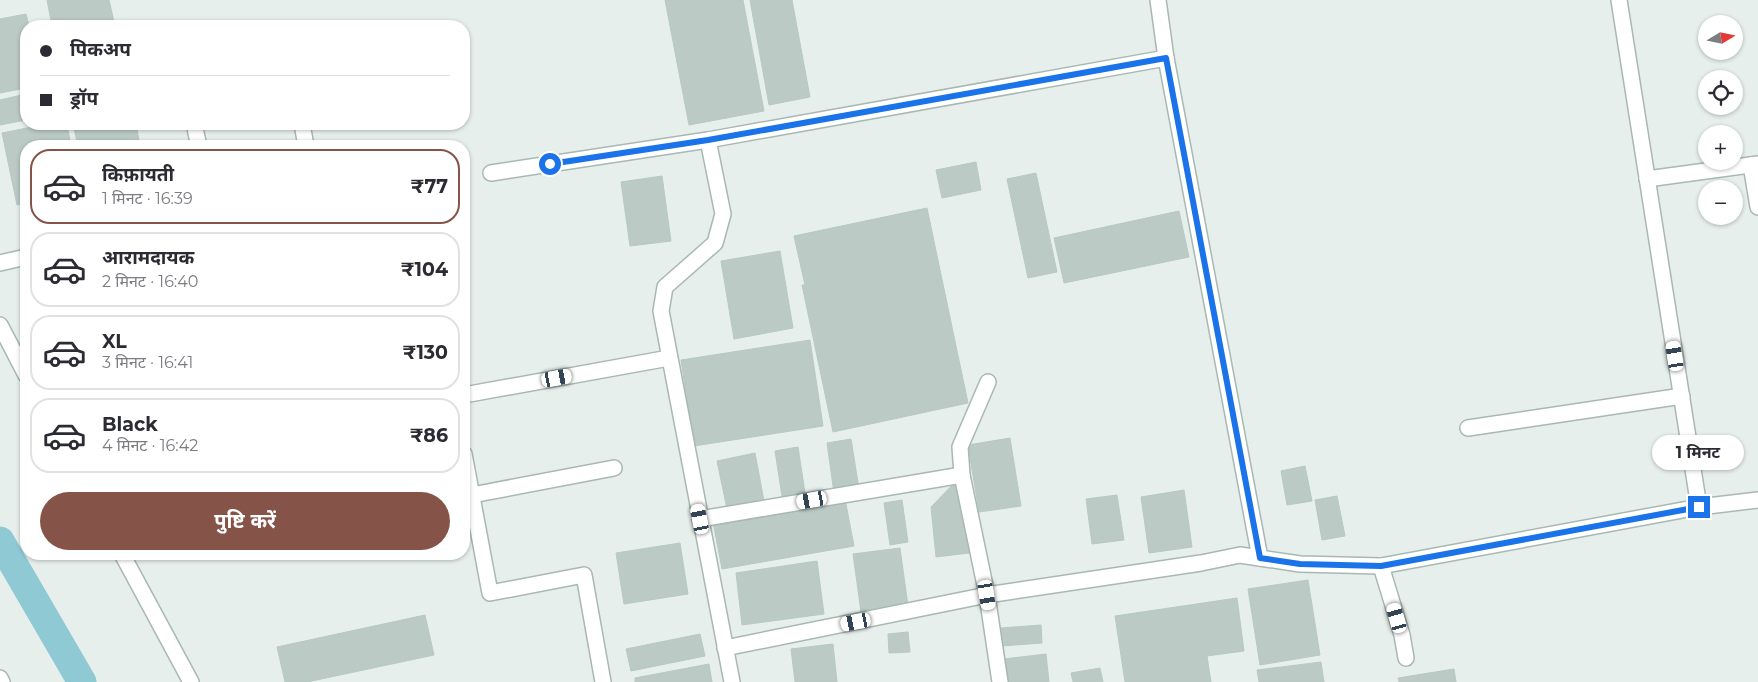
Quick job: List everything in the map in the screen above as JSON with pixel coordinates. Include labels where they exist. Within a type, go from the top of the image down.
[{"type":"street","points":[[1158,0],[1166,58],[1260,558]]},
{"type":"street","points":[[1619,0],[1699,507]]},
{"type":"street","points":[[491,174],[708,140],[1166,58]]},
{"type":"street","points":[[708,140],[723,214],[715,243],[665,287],[661,311],[732,682]]},
{"type":"street","points":[[1647,179],[1754,164],[1758,207]]},
{"type":"street","points":[[0,263],[20,258]]},
{"type":"street","points":[[0,325],[20,363]]},
{"type":"street","points":[[470,394],[669,358]]},
{"type":"street","points":[[988,382],[960,447],[962,475],[987,595],[1000,682]]},
{"type":"street","points":[[1468,428],[1682,396]]},
{"type":"street","points":[[472,495],[614,468]]},
{"type":"street","points":[[700,519],[962,475]]},
{"type":"street","points":[[470,485],[490,593],[584,575],[603,682]]},
{"type":"street","points":[[725,648],[987,595],[1240,555],[1300,564],[1381,566],[1699,507],[1758,500]]},
{"type":"street","points":[[125,560],[190,682]]},
{"type":"street","points":[[1381,566],[1402,635],[1406,658]]},
{"type":"street","points":[[0,678],[2,682]]},
{"type":"building","points":[[47,0],[109,0],[114,20],[51,20]]},
{"type":"building","points":[[665,0],[743,0],[764,111],[689,125]]},
{"type":"building","points":[[750,0],[792,0],[810,97],[769,105]]},
{"type":"building","points":[[26,14],[28,20],[20,20],[20,89],[0,93],[0,19]]},
{"type":"building","points":[[20,95],[20,121],[0,125],[0,100]]},
{"type":"building","points":[[20,129],[68,130],[70,140],[20,140],[20,204],[17,205],[2,133]]},
{"type":"building","points":[[74,130],[137,130],[139,140],[77,140]]},
{"type":"building","points":[[976,162],[981,190],[942,198],[936,170]]},
{"type":"building","points":[[1036,173],[1057,272],[1028,278],[1007,179]]},
{"type":"building","points":[[662,176],[671,241],[630,246],[621,182]]},
{"type":"building","points":[[927,208],[968,403],[833,432],[802,285],[805,285],[794,236]]},
{"type":"building","points":[[1179,211],[1189,257],[1064,283],[1054,238]]},
{"type":"building","points":[[780,251],[793,328],[734,339],[721,261]]},
{"type":"building","points":[[810,340],[823,426],[694,446],[681,360]]},
{"type":"building","points":[[1010,438],[1021,506],[979,512],[968,445]]},
{"type":"building","points":[[851,439],[859,489],[834,493],[827,443]]},
{"type":"building","points":[[798,447],[805,493],[782,496],[775,451]]},
{"type":"building","points":[[755,453],[764,501],[727,509],[717,461]]},
{"type":"building","points":[[1305,466],[1312,501],[1287,505],[1281,471]]},
{"type":"building","points":[[962,475],[969,553],[936,557],[931,507]]},
{"type":"building","points":[[1184,490],[1192,547],[1149,553],[1141,497]]},
{"type":"building","points":[[1117,495],[1124,540],[1092,544],[1086,499]]},
{"type":"building","points":[[1337,496],[1345,536],[1322,540],[1315,500]]},
{"type":"building","points":[[845,499],[854,546],[722,569],[713,522]]},
{"type":"building","points":[[902,500],[908,542],[890,545],[884,503]]},
{"type":"building","points":[[680,543],[688,594],[624,604],[616,553]]},
{"type":"building","points":[[900,548],[908,606],[861,612],[853,554]]},
{"type":"building","points":[[817,561],[824,614],[742,625],[736,573]]},
{"type":"building","points":[[1308,580],[1320,655],[1260,665],[1248,589]]},
{"type":"building","points":[[1237,598],[1244,651],[1207,656],[1211,682],[1125,682],[1115,616]]},
{"type":"building","points":[[425,615],[434,655],[307,682],[285,682],[277,647]]},
{"type":"building","points":[[1041,625],[1042,643],[1002,646],[1001,628]]},
{"type":"building","points":[[908,632],[910,652],[889,653],[888,634]]},
{"type":"building","points":[[700,634],[705,656],[631,671],[626,649]]},
{"type":"building","points":[[833,644],[837,682],[795,682],[791,649]]},
{"type":"building","points":[[1046,654],[1049,682],[1007,682],[1004,659]]},
{"type":"building","points":[[1321,662],[1324,682],[1259,682],[1257,670]]},
{"type":"building","points":[[709,664],[712,682],[635,682],[635,678]]},
{"type":"building","points":[[1100,668],[1103,682],[1073,682],[1071,673]]},
{"type":"building","points":[[1454,669],[1456,682],[1399,682],[1398,678]]},
{"type":"waterway","points":[[0,541],[82,682]]},
{"type":"route","points":[[550,164],[708,140],[1166,58],[1260,558],[1300,564],[1381,566],[1699,507]]}]
